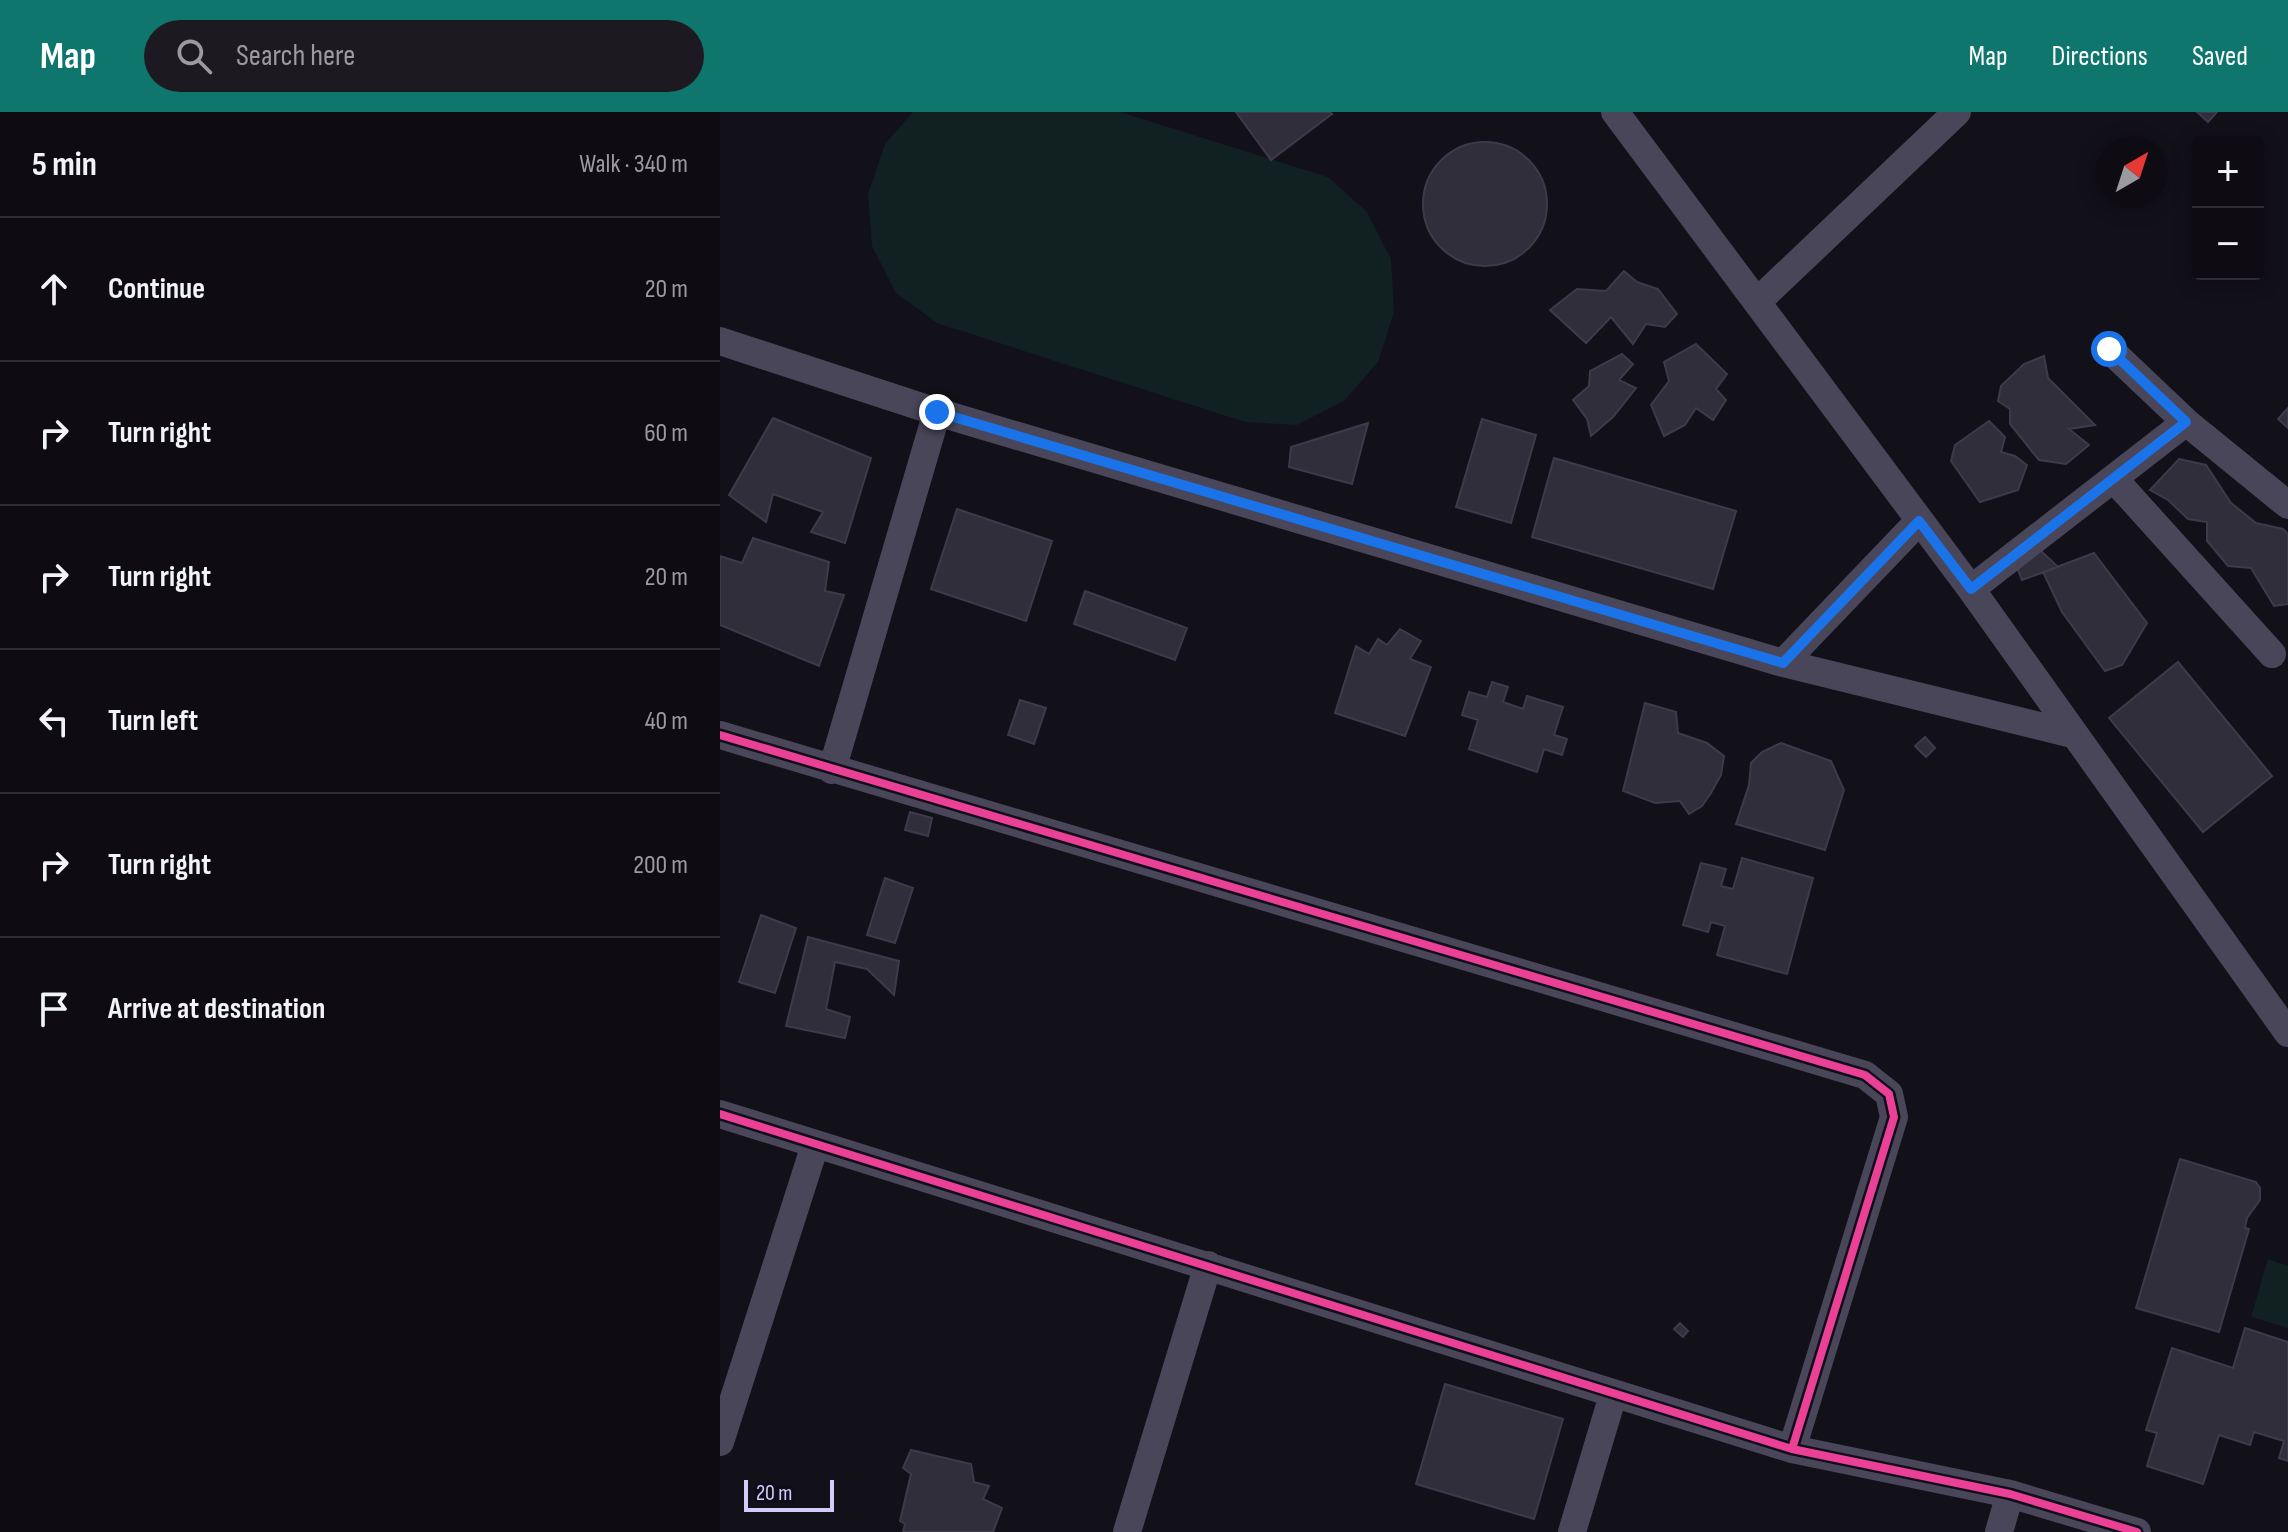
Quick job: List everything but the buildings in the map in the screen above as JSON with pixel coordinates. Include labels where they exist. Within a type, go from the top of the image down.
[{"type":"street","points":[[1615,112],[1971,589],[2288,1033]]},
{"type":"street","points":[[1757,302],[1957,112]]},
{"type":"street","points":[[720,341],[937,412],[1783,663],[2072,734]]},
{"type":"street","points":[[2109,349],[2186,422],[2288,505]]},
{"type":"street","points":[[832,770],[937,412]]},
{"type":"street","points":[[1971,589],[2186,422]]},
{"type":"street","points":[[2114,479],[2283,653]]},
{"type":"street","points":[[1783,663],[1919,521]]},
{"type":"street","points":[[720,735],[1865,1075],[1889,1094],[1894,1117],[1792,1449]]},
{"type":"street","points":[[720,1114],[1792,1449],[2010,1494],[2137,1532]]},
{"type":"street","points":[[720,1442],[815,1145]]},
{"type":"street","points":[[1127,1532],[1208,1265]]},
{"type":"street","points":[[1572,1532],[1613,1395]]},
{"type":"street","points":[[1999,1532],[2010,1494]]},
{"type":"shaded area","points":[[913,112],[1120,112],[1328,177],[1367,212],[1391,259],[1394,312],[1378,362],[1344,401],[1297,425],[1245,422],[937,323],[896,293],[872,246],[868,194],[885,144]]},
{"type":"shaded area","points":[[2268,1259],[2288,1266],[2288,1328],[2251,1317]]},
{"type":"cycle path","points":[[720,735],[1865,1075],[1889,1094],[1894,1117],[1792,1449]]},
{"type":"cycle path","points":[[720,1114],[1792,1449],[2010,1494],[2137,1532]]},
{"type":"route","points":[[937,412],[1783,663],[1919,521],[1971,589],[2186,422],[2109,349]]}]
